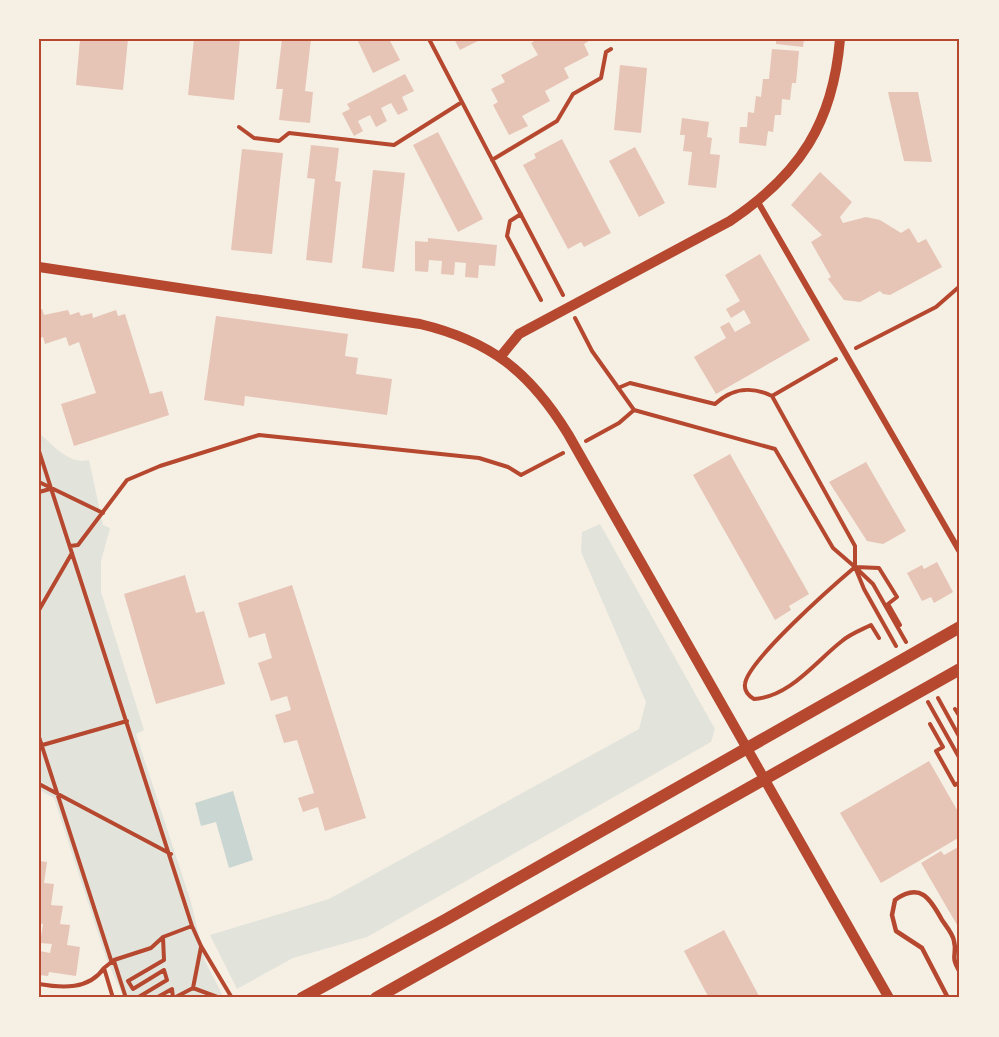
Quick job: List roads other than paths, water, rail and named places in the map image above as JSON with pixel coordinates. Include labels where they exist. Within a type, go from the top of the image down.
[{"type":"main road","points":[[302,998],[960,627]]},
{"type":"main road","points":[[376,998],[960,669]]},
{"type":"street","points":[[501,356],[519,333],[730,220],[758,202],[791,169],[814,138],[830,100],[840,39]]},
{"type":"street","points":[[758,202],[960,552]]},
{"type":"street","points":[[39,267],[420,324],[449,331],[501,356],[540,393],[556,414],[889,998]]},
{"type":"lane","points":[[948,998],[922,948],[896,931],[892,915],[895,900],[906,892],[920,893],[931,899],[954,941],[952,958],[960,972]]}]
